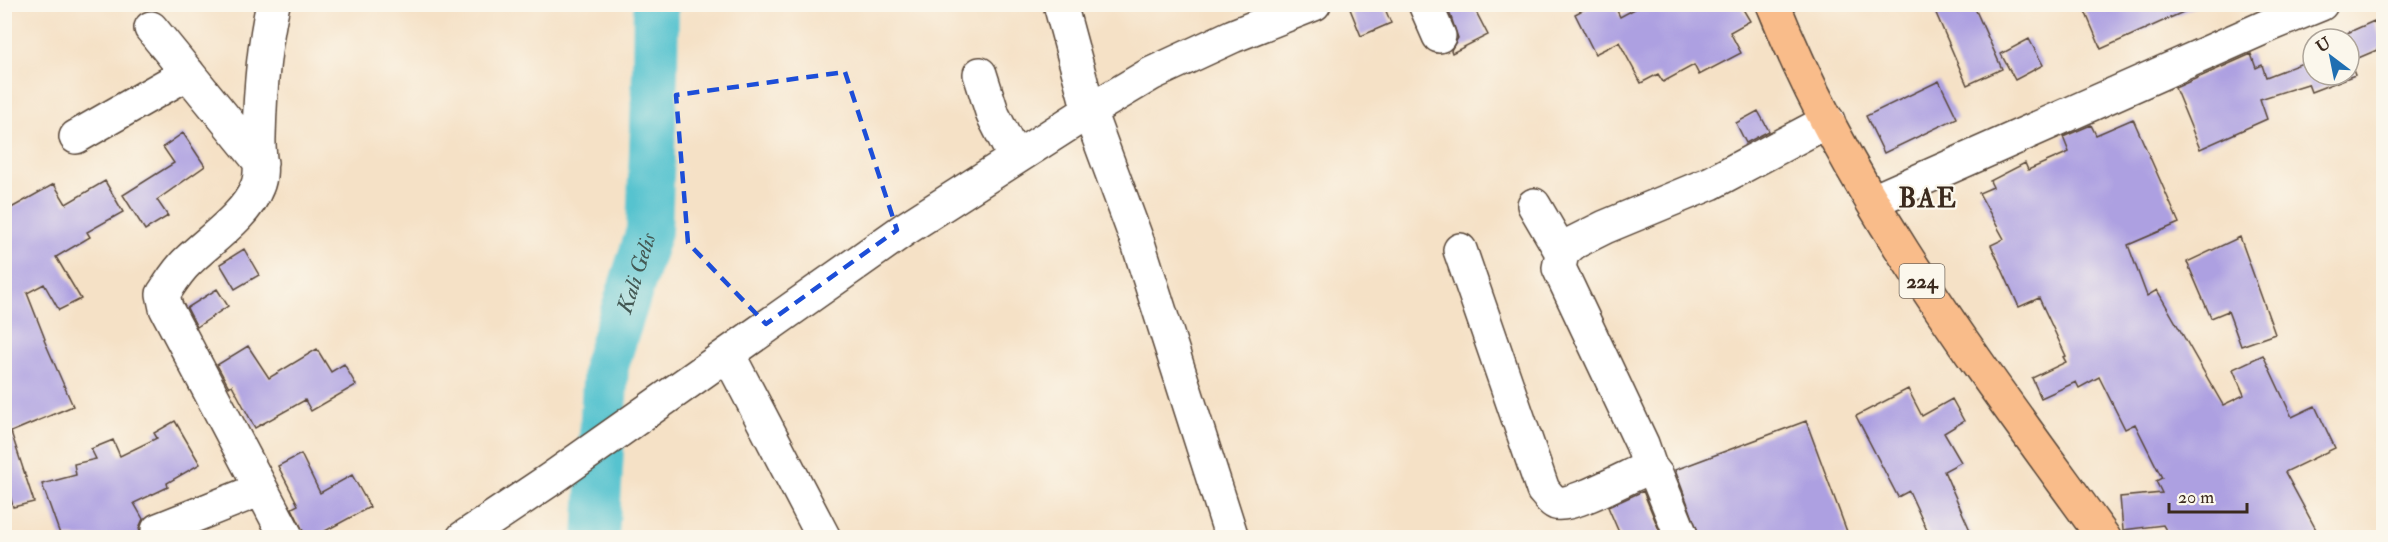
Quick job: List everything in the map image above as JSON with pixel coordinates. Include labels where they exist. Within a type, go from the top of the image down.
[{"type":"main road","name":"224","points":[[1773,4],[1828,121],[1912,266],[1969,350],[2104,537]]},
{"type":"street","points":[[273,4],[266,33],[258,140],[261,163],[258,186],[249,202],[188,261],[163,294],[166,308],[287,537]]},
{"type":"street","points":[[1059,4],[1089,111],[1140,246],[1232,537]]},
{"type":"street","points":[[1425,4],[1439,36]]},
{"type":"street","points":[[1873,201],[2269,14],[2321,4]]},
{"type":"street","points":[[463,537],[551,478],[905,229],[1089,111],[1150,74],[1233,36],[1309,5]]},
{"type":"street","points":[[151,28],[261,163]]},
{"type":"street","points":[[76,137],[188,73]]},
{"type":"street","points":[[980,74],[993,115],[1015,158]]},
{"type":"street","points":[[1682,537],[1657,476],[1650,467],[1642,444],[1558,268],[1562,253],[1584,237],[1711,183],[1828,121]]},
{"type":"street","points":[[1534,205],[1562,253]]},
{"type":"street","points":[[1460,250],[1537,476],[1552,501],[1557,504],[1578,501],[1650,467]]},
{"type":"street","points":[[728,354],[824,537]]},
{"type":"street","points":[[158,530],[261,489]]},
{"type":"highlighted area","points":[[845,72],[897,230],[766,324],[688,243],[676,95]]},
{"type":"building","points":[[1348,4],[1383,4],[1391,23],[1361,36]]},
{"type":"building","points":[[1462,4],[1472,4],[1488,35],[1452,53],[1451,50],[1458,38],[1449,11]]},
{"type":"building","points":[[1594,4],[1614,4],[1620,17],[1644,4],[1740,4],[1750,21],[1730,32],[1741,53],[1699,75],[1694,65],[1663,82],[1658,74],[1641,83],[1619,42],[1595,54],[1575,14]]},
{"type":"building","points":[[1932,4],[1973,4],[2002,69],[1967,85]]},
{"type":"building","points":[[2082,4],[2201,4],[2101,49]]},
{"type":"building","points":[[2374,21],[2384,47],[2361,57],[2361,27]]},
{"type":"building","points":[[2029,39],[2043,65],[2015,80],[2001,54]]},
{"type":"building","points":[[2251,54],[2256,68],[2262,65],[2266,77],[2301,64],[2301,86],[2260,99],[2267,119],[2200,149],[2175,88]]},
{"type":"building","points":[[1939,81],[1957,118],[1884,153],[1866,116]]},
{"type":"building","points":[[2309,87],[2324,87],[2311,92]]},
{"type":"building","points":[[1758,111],[1769,131],[1746,143],[1736,123]]},
{"type":"building","points":[[2133,119],[2179,223],[2128,245],[2147,296],[2157,290],[2223,405],[2244,395],[2233,369],[2263,355],[2292,417],[2315,406],[2335,448],[2285,472],[2320,537],[2170,537],[2163,525],[2123,530],[2120,497],[2162,493],[2156,481],[2162,478],[2135,424],[2125,429],[2099,377],[2079,388],[2076,382],[2041,398],[2032,378],[2066,362],[2063,357],[2066,356],[2039,298],[2019,307],[1991,245],[2004,239],[1979,193],[1993,187],[1990,181],[2025,163],[2028,170],[2069,152],[2063,137],[2091,125],[2096,135]]},
{"type":"building","points":[[183,133],[205,166],[157,200],[168,216],[145,230],[123,195],[174,163],[163,147]]},
{"type":"building","points":[[105,181],[123,212],[87,232],[90,237],[56,257],[81,299],[59,310],[44,284],[27,293],[44,340],[73,406],[11,432],[34,502],[13,507],[9,491],[4,493],[4,212],[54,184],[66,204]]},
{"type":"building","points":[[2240,237],[2275,334],[2241,346],[2228,311],[2211,318],[2187,262]]},
{"type":"building","points":[[244,249],[259,275],[235,289],[220,264]]},
{"type":"building","points":[[217,289],[228,306],[197,327],[187,308]]},
{"type":"building","points":[[248,346],[269,378],[317,349],[331,372],[344,364],[356,385],[311,411],[305,400],[255,428],[232,385],[229,387],[217,365]]},
{"type":"building","points":[[1908,389],[1922,416],[1952,399],[1964,421],[1944,433],[1961,462],[1944,471],[1973,537],[1930,537],[1909,491],[1898,497],[1856,416]]},
{"type":"building","points":[[175,421],[200,464],[167,483],[168,487],[134,503],[143,519],[139,528],[141,537],[61,537],[42,484],[76,475],[74,464],[96,459],[91,449],[113,440],[120,456],[157,438],[154,433]]},
{"type":"building","points":[[1806,421],[1849,537],[1700,537],[1675,470]]},
{"type":"building","points":[[301,454],[320,493],[352,475],[370,507],[314,537],[306,537],[292,508],[298,505],[278,466]]},
{"type":"building","points":[[1643,491],[1662,537],[1621,537],[1608,507]]},
{"type":"waterway","name":"Kali Gelis","points":[[596,538],[606,365],[649,231],[656,4]]},
{"type":"district","name":"BAE","points":[[1928,198]]}]
